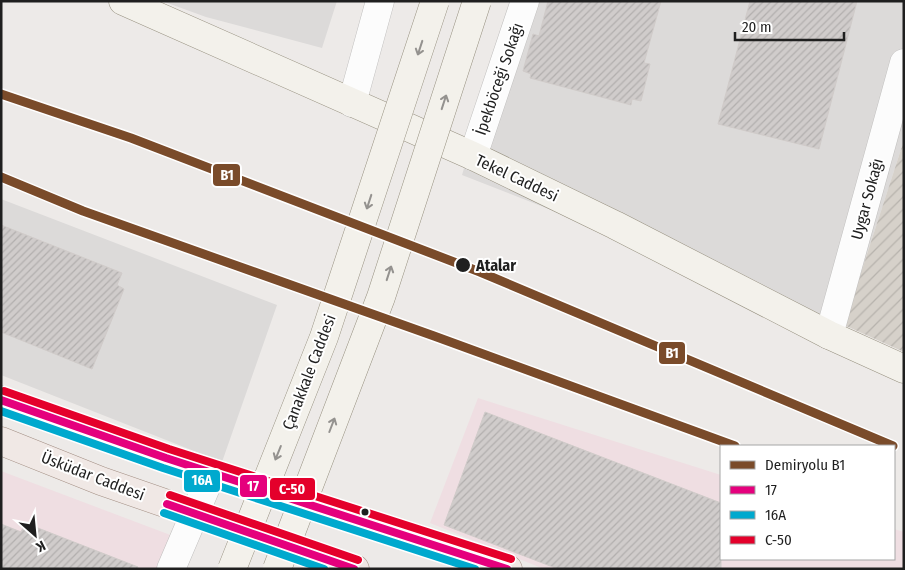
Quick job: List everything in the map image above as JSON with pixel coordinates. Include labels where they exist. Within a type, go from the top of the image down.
[{"type":"main road","name":"Tekel Caddesi","points":[[123,1],[473,156],[615,225],[829,335],[904,369]]},
{"type":"main road","name":"Çanakkale Caddesi","points":[[232,569],[324,337],[435,1]]},
{"type":"main road","points":[[278,569],[381,297],[477,1]]},
{"type":"main road","points":[[1,400],[128,445],[508,569]]},
{"type":"main road","name":"Üsküdar Caddesi","points":[[1,441],[101,481],[355,569]]},
{"type":"street","points":[[352,103],[380,1]]},
{"type":"street","name":"İpekböceği Sokağı","points":[[473,156],[525,1]]},
{"type":"street","name":"Uygar Sokağı","points":[[829,335],[904,63]]},
{"type":"street","points":[[171,569],[212,473]]},
{"type":"shaded area","points":[[162,1],[337,1],[322,48],[206,17]]},
{"type":"shaded area","points":[[514,1],[904,1],[904,140],[844,325],[462,175]]},
{"type":"shaded area","points":[[904,140],[904,352],[844,325]]},
{"type":"shaded area","points":[[1,199],[277,305],[222,462],[1,375]]},
{"type":"shaded area","points":[[478,398],[720,475],[720,560],[895,560],[895,529],[904,532],[904,569],[544,569],[430,523]]},
{"type":"shaded area","points":[[1,471],[173,536],[158,569],[1,569]]},
{"type":"building","points":[[548,1],[661,1],[644,63],[650,64],[641,101],[632,99],[631,105],[530,78],[531,74],[523,71],[533,34],[539,36]]},
{"type":"building","points":[[750,1],[857,1],[819,149],[718,124]]},
{"type":"building","points":[[1,225],[122,273],[117,285],[124,289],[92,369],[1,332]]},
{"type":"building","points":[[485,412],[720,503],[721,569],[558,569],[444,525]]},
{"type":"building","points":[[25,523],[138,567],[137,569],[1,569],[1,524],[21,532]]},
{"type":"rail line","name":"B1","points":[[1,94],[131,138],[480,272],[891,445]]},
{"type":"rail line","name":"B1","points":[[1,177],[83,211],[732,445]]},
{"type":"transit line","name":"C-50","points":[[4,391],[169,449],[511,559]]},
{"type":"transit line","name":"17","points":[[1,400],[166,458],[507,569]]},
{"type":"transit line","name":"16A","points":[[1,411],[163,468],[475,569]]},
{"type":"transit line","name":"C-50","points":[[170,495],[358,560]]},
{"type":"transit line","name":"17","points":[[167,504],[354,569]]},
{"type":"transit line","name":"16A","points":[[164,513],[324,569]]},
{"type":"place","name":"Atalar","points":[[463,265]]}]
